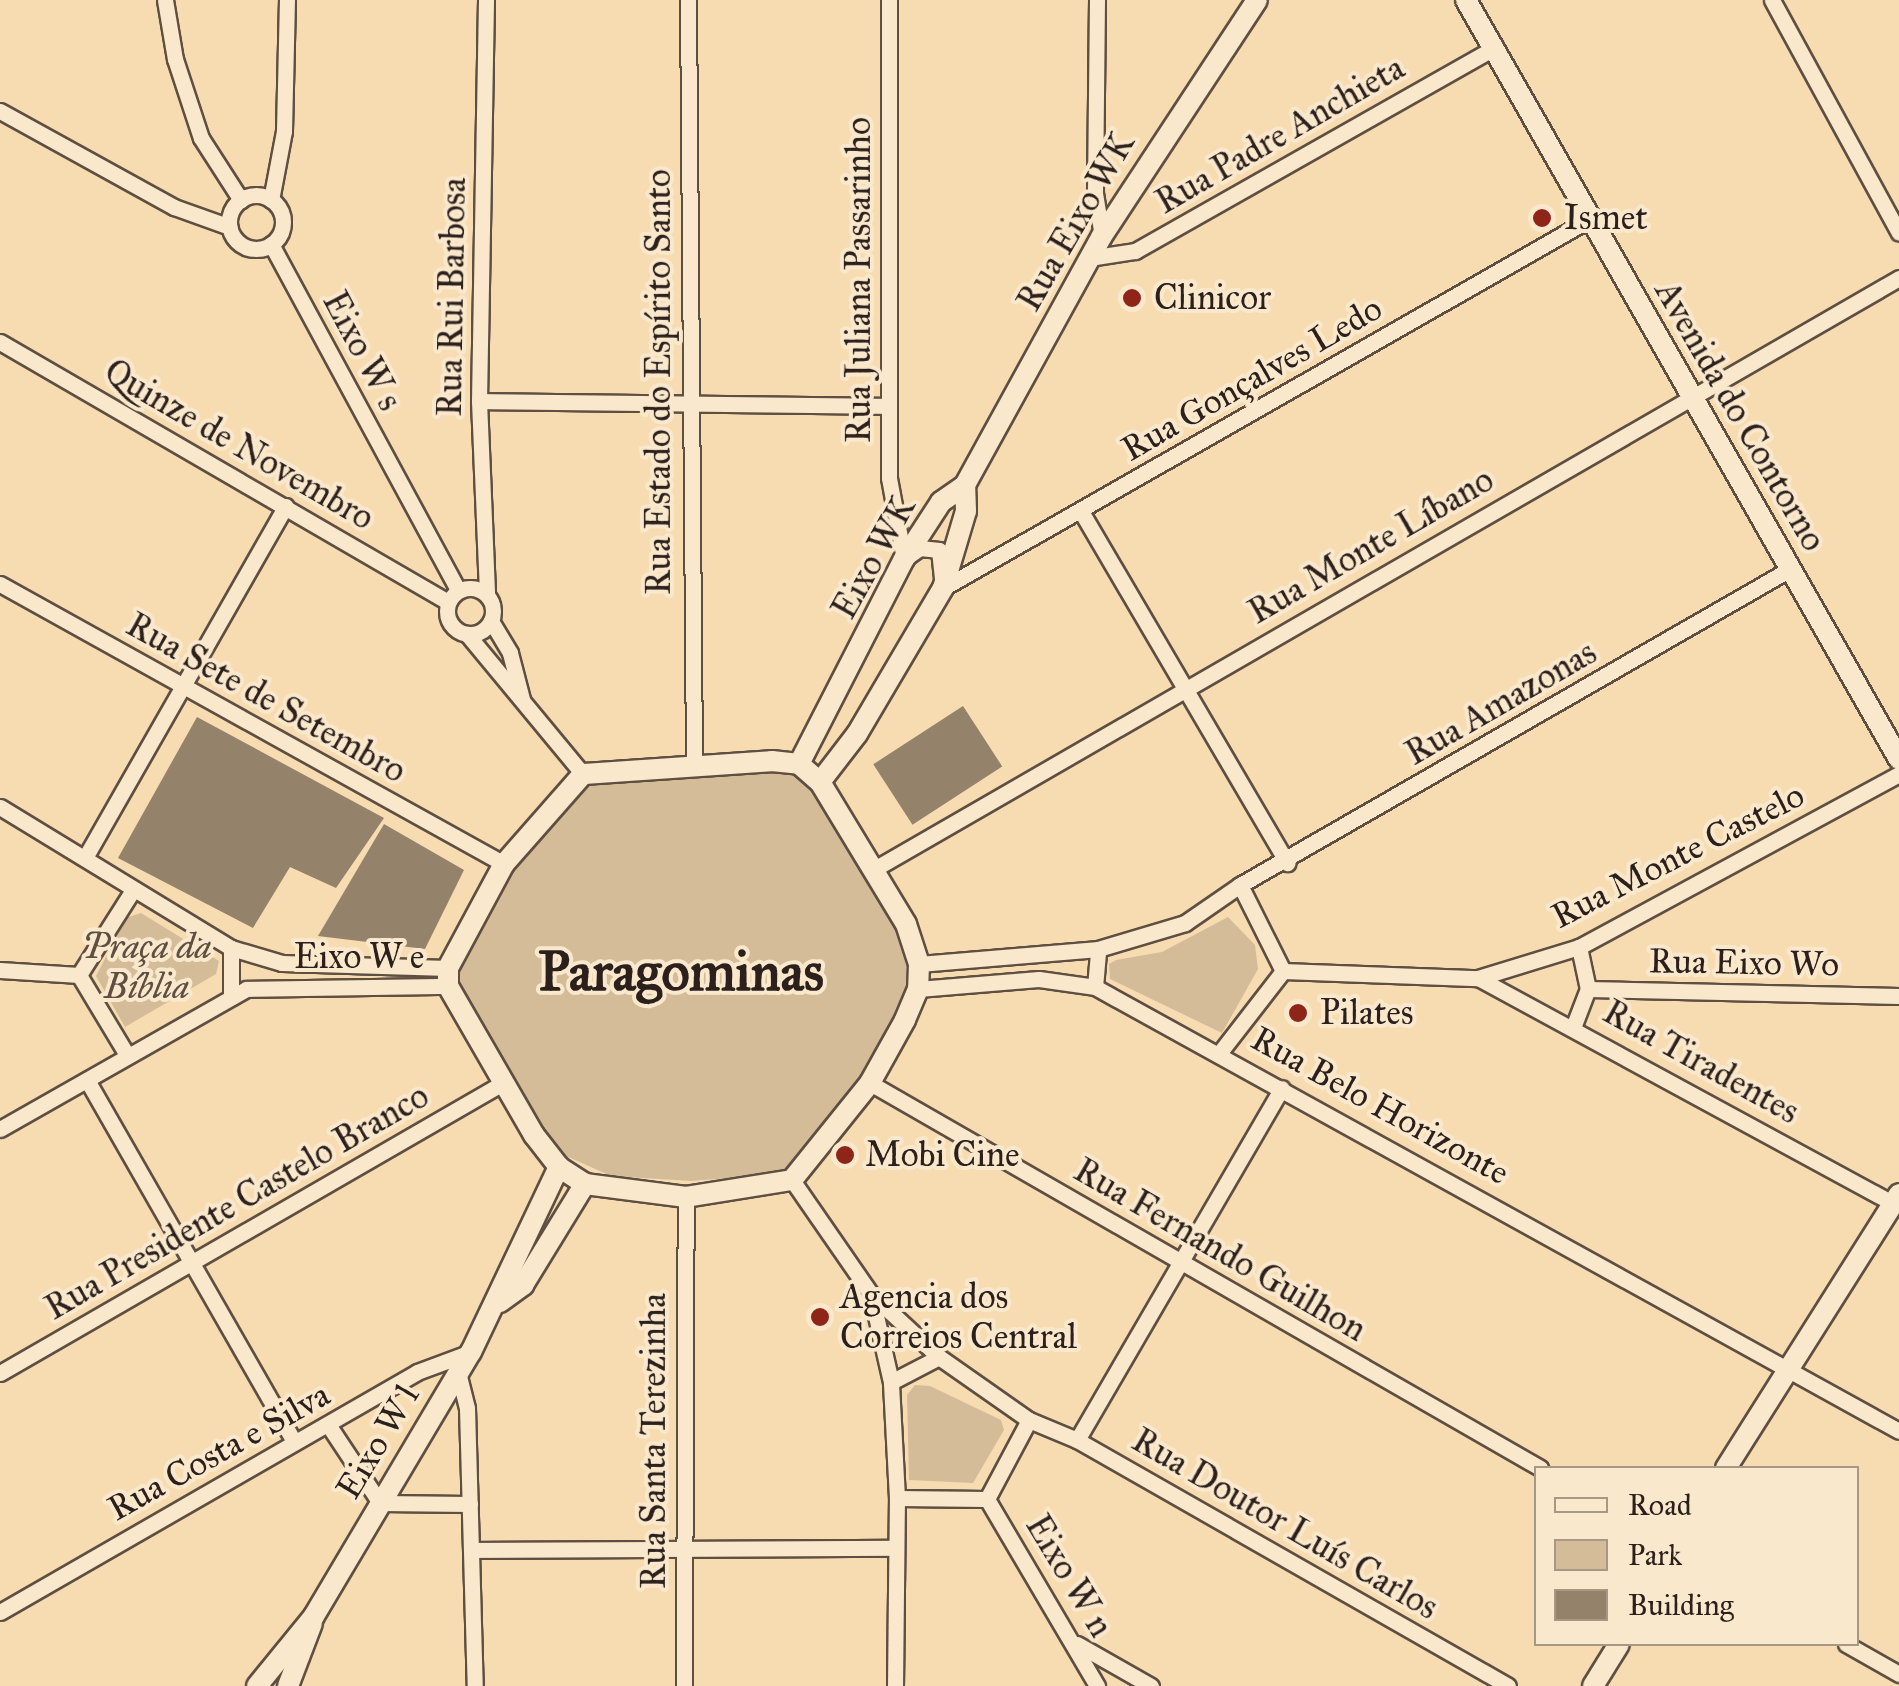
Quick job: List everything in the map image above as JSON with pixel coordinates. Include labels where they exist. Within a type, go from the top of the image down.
[{"type":"street","points":[[166,0],[175,59],[201,138],[241,200]]},
{"type":"street","points":[[0,111],[174,207],[230,228],[251,248],[272,244],[283,217],[271,200],[284,131],[286,0]]},
{"type":"street","name":"Rua Rui Barbosa","points":[[486,0],[479,401],[487,594]]},
{"type":"street","name":"Rua Estado do Espírito Santo","points":[[688,0],[688,406],[694,764]]},
{"type":"street","name":"Rua Juliana Passarinho","points":[[888,0],[889,478],[904,559]]},
{"type":"street","points":[[1097,0],[1095,193],[1102,236]]},
{"type":"street","name":"Rua Eixo WK","points":[[965,485],[1088,258],[1257,0]]},
{"type":"street","name":"Avenida do Contorno","points":[[1466,0],[1686,396],[1899,759]]},
{"type":"street","points":[[1772,0],[1899,233]]},
{"type":"street","name":"Rua Padre Anchieta","points":[[1088,258],[1135,251],[1495,48]]},
{"type":"street","points":[[241,200],[271,200]]},
{"type":"street","points":[[230,228],[241,200]]},
{"type":"street","name":"Rua Gonçalves Ledo","points":[[942,588],[1082,512],[1590,218]]},
{"type":"street","name":"Eixo W s","points":[[272,244],[453,596],[447,616],[467,634],[583,774]]},
{"type":"street","name":"Rua Monte Líbano","points":[[876,868],[1686,396],[1899,278]]},
{"type":"street","name":"Quinze de Novembro","points":[[0,342],[286,506],[453,596]]},
{"type":"street","points":[[479,401],[888,406]]},
{"type":"street","name":"Eixo WK","points":[[799,764],[904,559],[941,502],[965,485]]},
{"type":"street","name":"Eixo WK","points":[[942,588],[966,510],[965,485]]},
{"type":"street","points":[[86,856],[286,506]]},
{"type":"street","points":[[1082,512],[1286,862]]},
{"type":"street","points":[[820,782],[857,734],[942,588],[939,550],[920,548],[904,559]]},
{"type":"street","name":"Rua Amazonas","points":[[918,964],[1098,949],[1185,923],[1240,885],[1790,569]]},
{"type":"street","name":"Rua Sete de Setembro","points":[[0,584],[504,864]]},
{"type":"street","points":[[453,596],[487,594]]},
{"type":"street","name":"Eixo W s","points":[[487,594],[491,621],[510,653],[522,699]]},
{"type":"street","points":[[467,634],[491,621]]},
{"type":"street","points":[[694,764],[799,764],[820,782],[876,868],[918,964],[918,989],[870,1083],[792,1180],[686,1196],[585,1184],[559,1167],[503,1083],[448,977],[504,864],[583,774],[694,764]]},
{"type":"street","name":"Rua Monte Castelo","points":[[1478,978],[1578,947],[1899,774]]},
{"type":"street","name":"Eixo W e","points":[[0,806],[231,948],[282,963],[448,977]]},
{"type":"street","points":[[1240,885],[1283,971]]},
{"type":"street","points":[[79,976],[133,890]]},
{"type":"street","points":[[1574,1025],[1588,989],[1578,947]]},
{"type":"street","points":[[231,948],[231,994]]},
{"type":"street","points":[[1095,987],[1098,949]]},
{"type":"street","points":[[0,970],[79,976]]},
{"type":"street","points":[[1283,971],[1478,978]]},
{"type":"street","points":[[1220,1051],[1283,971]]},
{"type":"street","points":[[79,976],[127,1054]]},
{"type":"street","name":"Eixo W e","points":[[0,1129],[231,994],[270,987],[448,977]]},
{"type":"street","name":"Rua Tiradentes","points":[[1478,978],[1574,1025],[1896,1198]]},
{"type":"street","name":"Rua Belo Horizonte","points":[[918,989],[1040,979],[1095,987],[1220,1051],[1899,1431]]},
{"type":"street","name":"Rua Eixo Wo","points":[[1588,989],[1899,996]]},
{"type":"street","points":[[87,1080],[294,1441]]},
{"type":"street","name":"Rua Presidente Castelo Branco","points":[[0,1373],[503,1083]]},
{"type":"street","name":"Rua Fernando Guilhon","points":[[870,1083],[1537,1466]]},
{"type":"street","points":[[1076,1440],[1282,1088]]},
{"type":"street","name":"Eixo W l","points":[[257,1686],[314,1616],[471,1352],[500,1302],[559,1167]]},
{"type":"street","points":[[792,1180],[871,1294],[891,1382],[897,1498],[893,1548],[894,1686]]},
{"type":"street","name":"Eixo W l","points":[[500,1302],[523,1285],[585,1184]]},
{"type":"street","name":"Rua Santa Terezinha","points":[[684,1686],[686,1196]]},
{"type":"street","points":[[1727,1466],[1896,1198]]},
{"type":"street","name":"Rua Doutor Luís Carlos","points":[[871,1294],[939,1357],[1029,1420],[1076,1440],[1508,1686]]},
{"type":"street","name":"Rua Costa e Silva","points":[[0,1612],[417,1372],[471,1352]]},
{"type":"street","points":[[891,1382],[939,1357]]},
{"type":"street","points":[[458,1372],[467,1408],[475,1686]]},
{"type":"street","points":[[897,1498],[986,1499],[1029,1420]]},
{"type":"street","points":[[329,1426],[380,1503],[470,1504]]},
{"type":"street","name":"Eixo W n","points":[[986,1499],[1076,1644],[1097,1686]]},
{"type":"street","points":[[472,1550],[893,1548]]},
{"type":"street","name":"Eixo W l","points":[[288,1686],[314,1616]]},
{"type":"street","points":[[1076,1644],[1150,1686]]},
{"type":"street","points":[[1593,1686],[1617,1646]]},
{"type":"street","points":[[1849,1646],[1899,1675],[1894,1686]]},
{"type":"green space","points":[[808,770],[871,871],[916,963],[915,988],[863,1079],[792,1173],[691,1181],[611,1176],[555,1151],[450,974],[506,865],[584,776]]},
{"type":"green space","name":"Praça da Bíblia","points":[[141,913],[219,961],[216,974],[125,1027],[96,976],[126,918]]},
{"type":"green space","points":[[1228,917],[1255,945],[1258,969],[1222,1033],[1110,979],[1109,964],[1116,960],[1162,952]]},
{"type":"green space","points":[[915,1385],[930,1386],[1001,1420],[1004,1430],[973,1483],[909,1480],[907,1395]]},
{"type":"building","points":[[963,706],[1002,766],[912,825],[873,764]]},
{"type":"building","points":[[197,717],[384,818],[336,888],[290,867],[253,928],[118,858]]},
{"type":"building","points":[[384,824],[464,870],[425,949],[318,936]]},
{"type":"place","name":"Ismet","points":[[1542,218]]},
{"type":"place","name":"Clinicor","points":[[1132,298]]},
{"type":"place","name":"Pilates","points":[[1298,1013]]},
{"type":"place","name":"Mobi Cine","points":[[845,1155]]},
{"type":"place","name":"Agencia dos Correios Central","points":[[820,1317]]},
{"type":"district","name":"Paragominas","points":[[681,972]]}]
